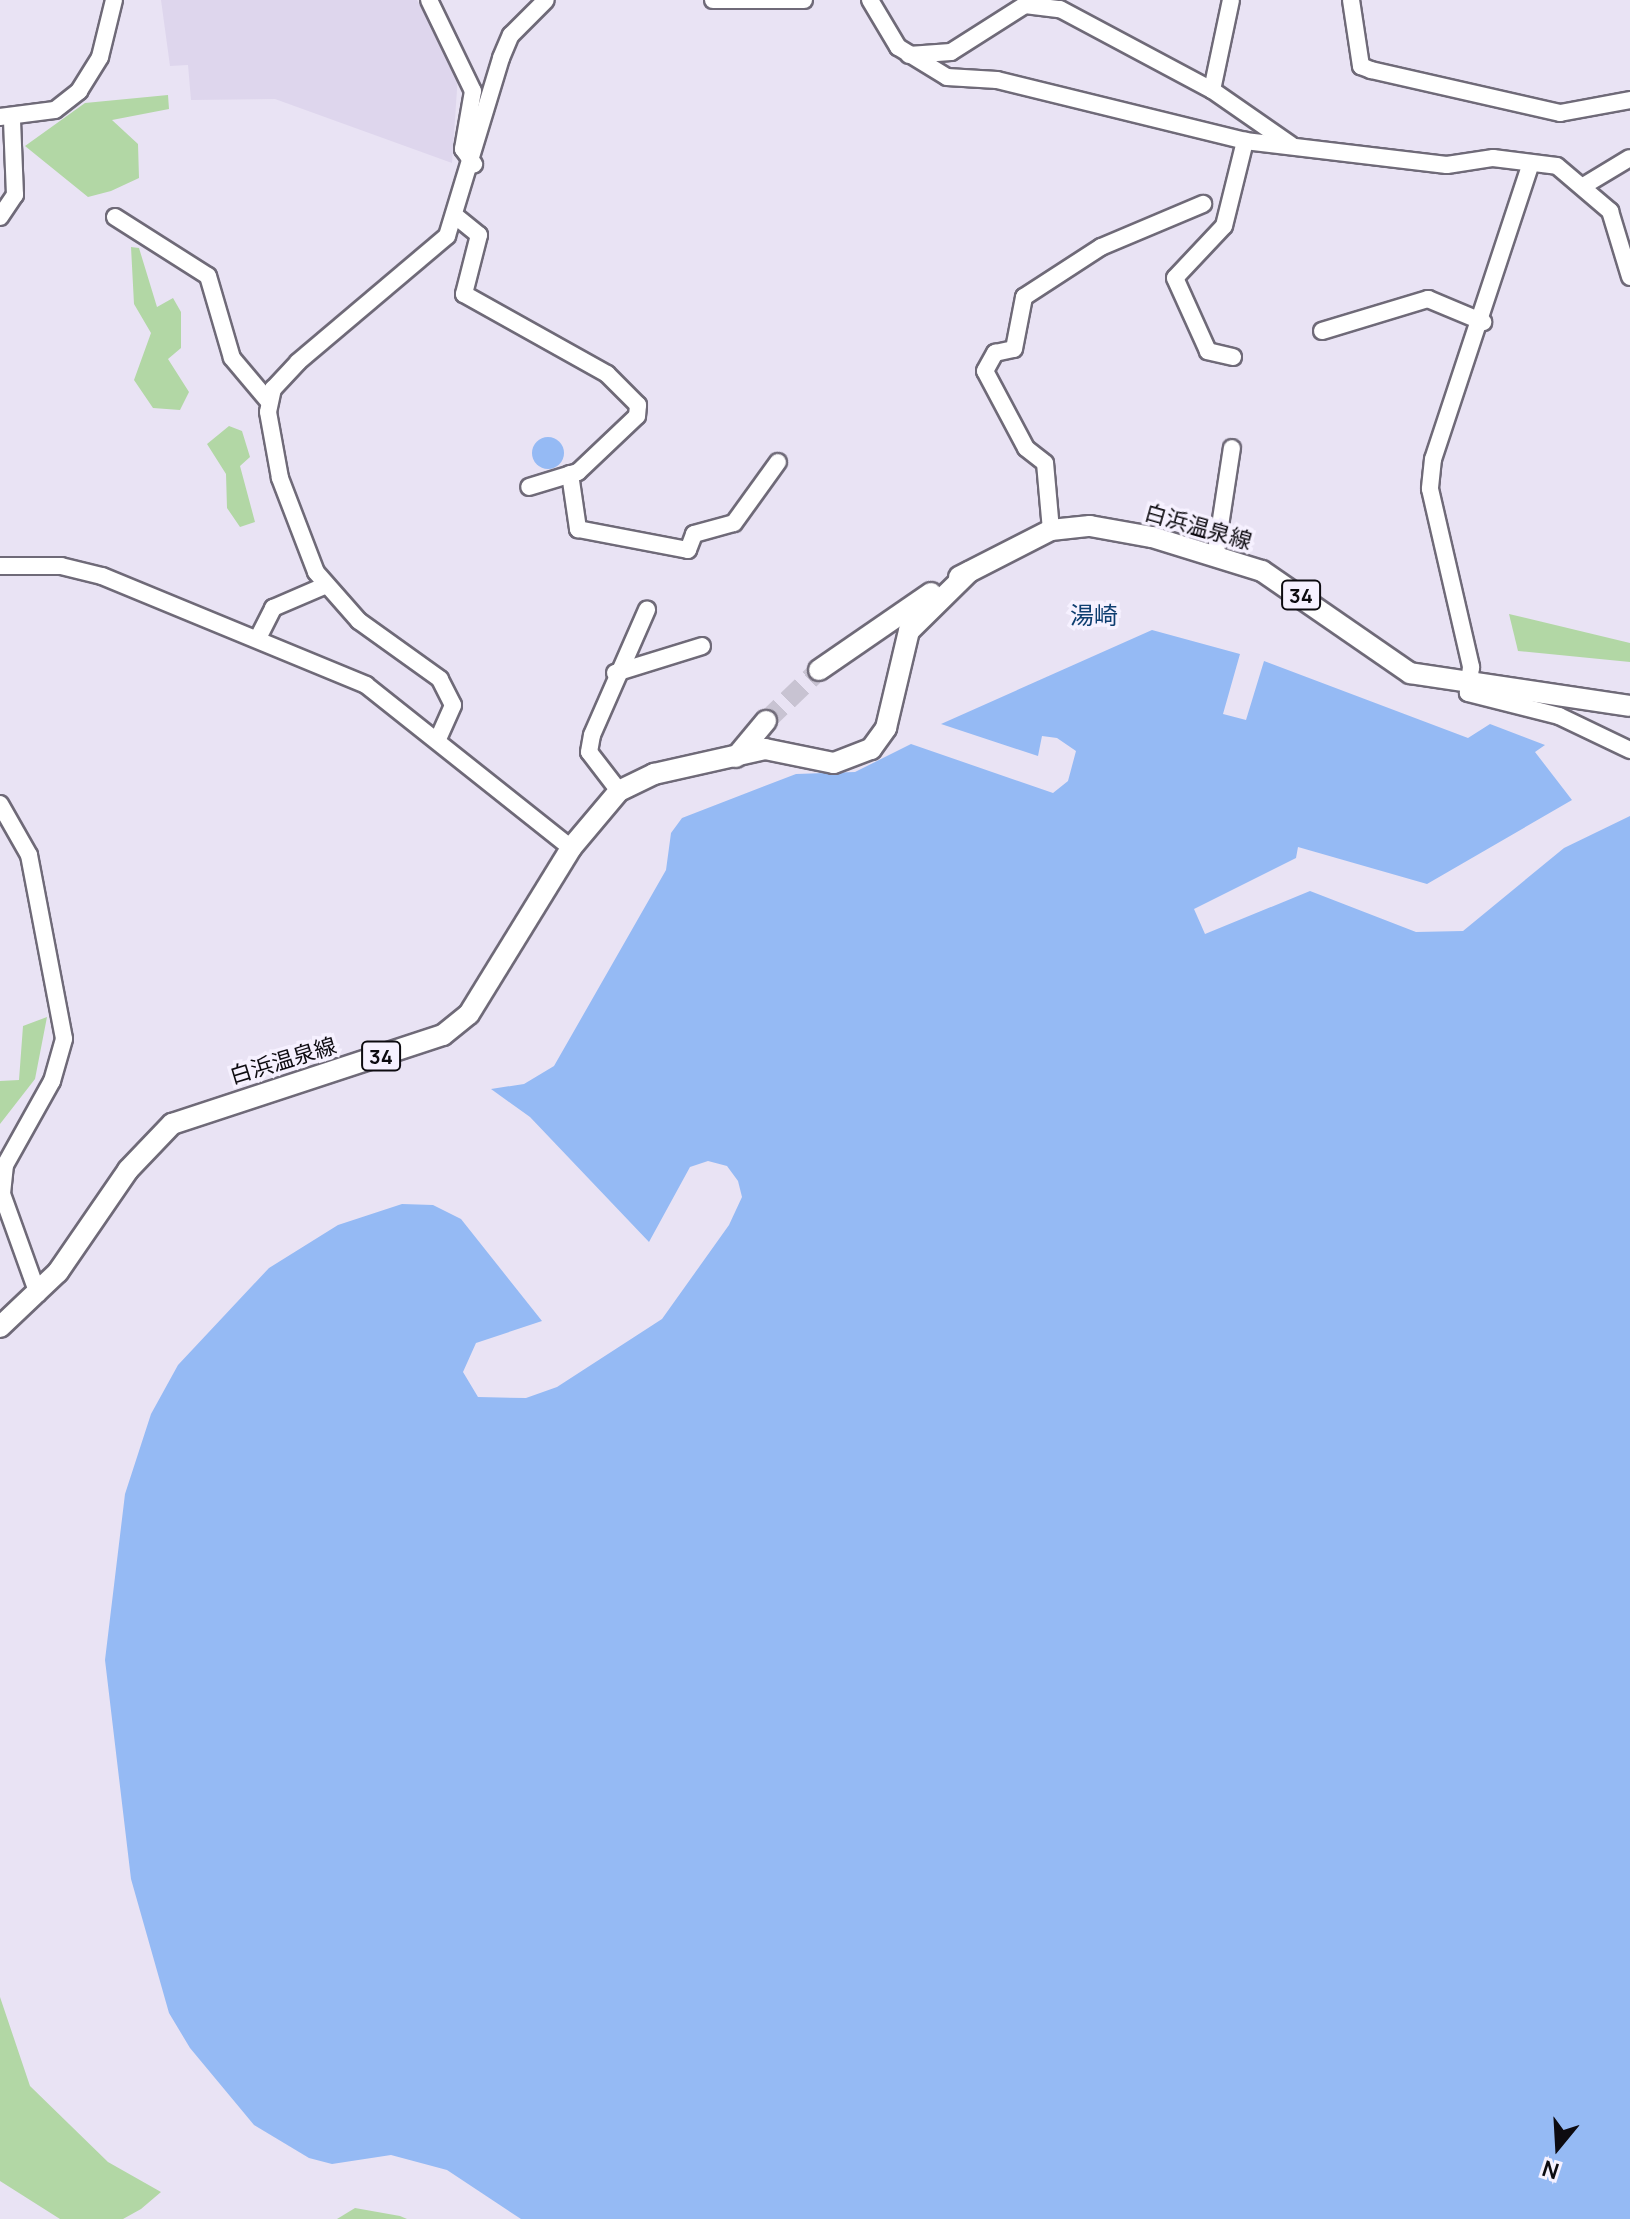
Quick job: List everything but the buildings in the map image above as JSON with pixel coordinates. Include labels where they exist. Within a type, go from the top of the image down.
[{"type":"main road","name":"白浜温泉線","points":[[819,670],[969,572],[1051,530],[1090,526],[1216,552],[1292,588],[1399,667],[1438,682],[1468,682],[1630,706]]},
{"type":"main road","name":"白浜温泉線","points":[[0,1327],[38,1294],[128,1170],[172,1124],[451,1028],[491,983],[571,848],[619,791],[654,774],[734,760],[765,749],[847,762],[871,749],[886,728],[909,631],[969,572]]},
{"type":"main road","points":[[734,760],[766,721]]},
{"type":"street","points":[[0,217],[15,195],[6,118],[55,110],[79,91],[100,57],[114,0]]},
{"type":"street","points":[[429,0],[473,91],[463,149],[474,164]]},
{"type":"street","points":[[269,402],[298,362],[422,263],[458,218],[511,35],[546,0]]},
{"type":"street","points":[[713,0],[804,0]]},
{"type":"street","points":[[870,0],[909,55],[947,77],[997,80],[1245,141],[1447,165],[1493,158],[1557,166],[1585,185],[1625,227],[1630,277]]},
{"type":"street","points":[[1212,90],[1231,0]]},
{"type":"street","points":[[1351,0],[1361,66],[1371,70],[1560,113],[1630,100]]},
{"type":"street","points":[[909,55],[951,52],[1002,13],[1037,6],[1060,9],[1212,90],[1294,147]]},
{"type":"street","points":[[1233,357],[1208,351],[1175,278],[1224,226],[1245,141]]},
{"type":"street","points":[[1585,185],[1630,158]]},
{"type":"street","points":[[1531,163],[1483,322],[1430,476],[1468,693],[1479,699],[1559,716],[1630,750]]},
{"type":"street","points":[[1051,530],[1045,463],[1026,448],[985,371],[995,353],[1014,349],[1024,297],[1101,247],[1203,204]]},
{"type":"street","points":[[115,217],[208,276],[232,358],[269,402],[280,478],[324,586],[359,621],[440,679],[453,705],[438,739]]},
{"type":"street","points":[[458,218],[479,235],[464,294],[607,374],[638,405],[637,416],[570,474],[529,487]]},
{"type":"street","points":[[1322,331],[1428,299],[1483,322]]},
{"type":"street","points":[[1216,552],[1232,448]]},
{"type":"street","points":[[570,474],[578,529],[688,550],[694,534],[734,523],[778,462]]},
{"type":"street","points":[[0,566],[61,566],[102,576],[366,685],[438,739],[571,848]]},
{"type":"street","points":[[258,638],[273,608],[324,586]]},
{"type":"street","points":[[619,791],[589,752],[615,673],[647,610]]},
{"type":"street","points":[[615,673],[702,646]]},
{"type":"street","points":[[0,804],[29,855],[64,1039],[52,1081],[5,1165],[2,1194],[38,1294]]},
{"type":"shaded area","points":[[161,0],[417,0],[458,75],[452,163],[275,99],[191,100],[188,65],[170,66]]},
{"type":"green space","points":[[168,95],[169,109],[112,120],[138,144],[139,178],[111,191],[88,197],[25,146],[85,103]]},
{"type":"green space","points":[[131,247],[139,248],[157,307],[173,298],[181,312],[181,348],[168,359],[189,392],[180,410],[153,408],[134,380],[151,333],[134,304]]},
{"type":"green space","points":[[229,426],[242,431],[250,457],[240,466],[255,522],[240,527],[227,508],[226,474],[207,444]]},
{"type":"green space","points":[[1509,614],[1630,643],[1630,662],[1518,651]]},
{"type":"green space","points":[[47,1017],[35,1079],[0,1124],[0,1081],[19,1080],[23,1026]]},
{"type":"green space","points":[[0,1997],[30,2086],[108,2162],[161,2192],[141,2209],[123,2219],[60,2219],[0,2181]]},
{"type":"green space","points":[[355,2208],[400,2216],[407,2219],[337,2219]]},
{"type":"water","points":[[548,437],[559,442],[564,453],[559,464],[548,469],[537,464],[532,453],[537,442]]},
{"type":"water","points":[[1152,630],[1240,654],[1223,714],[1246,720],[1264,661],[1468,738],[1490,724],[1545,745],[1535,752],[1572,800],[1427,884],[1298,847],[1296,858],[1194,909],[1205,934],[1310,891],[1416,932],[1463,931],[1564,848],[1630,816],[1630,2219],[521,2219],[447,2170],[391,2155],[332,2164],[309,2158],[254,2125],[190,2048],[169,2013],[131,1879],[105,1660],[125,1494],[151,1414],[178,1365],[269,1268],[338,1225],[402,1204],[433,1205],[461,1219],[542,1321],[476,1343],[463,1372],[478,1397],[526,1398],[557,1387],[662,1319],[729,1225],[742,1197],[738,1181],[727,1166],[708,1161],[690,1167],[649,1242],[530,1117],[491,1089],[524,1084],[554,1066],[666,870],[671,833],[682,818],[796,774],[855,772],[911,744],[1053,793],[1068,781],[1076,751],[1057,738],[1042,736],[1038,756],[941,724]]},
{"type":"tunnel","points":[[766,721],[819,670]]},
{"type":"district","name":"湯崎","points":[[1094,615]]}]
